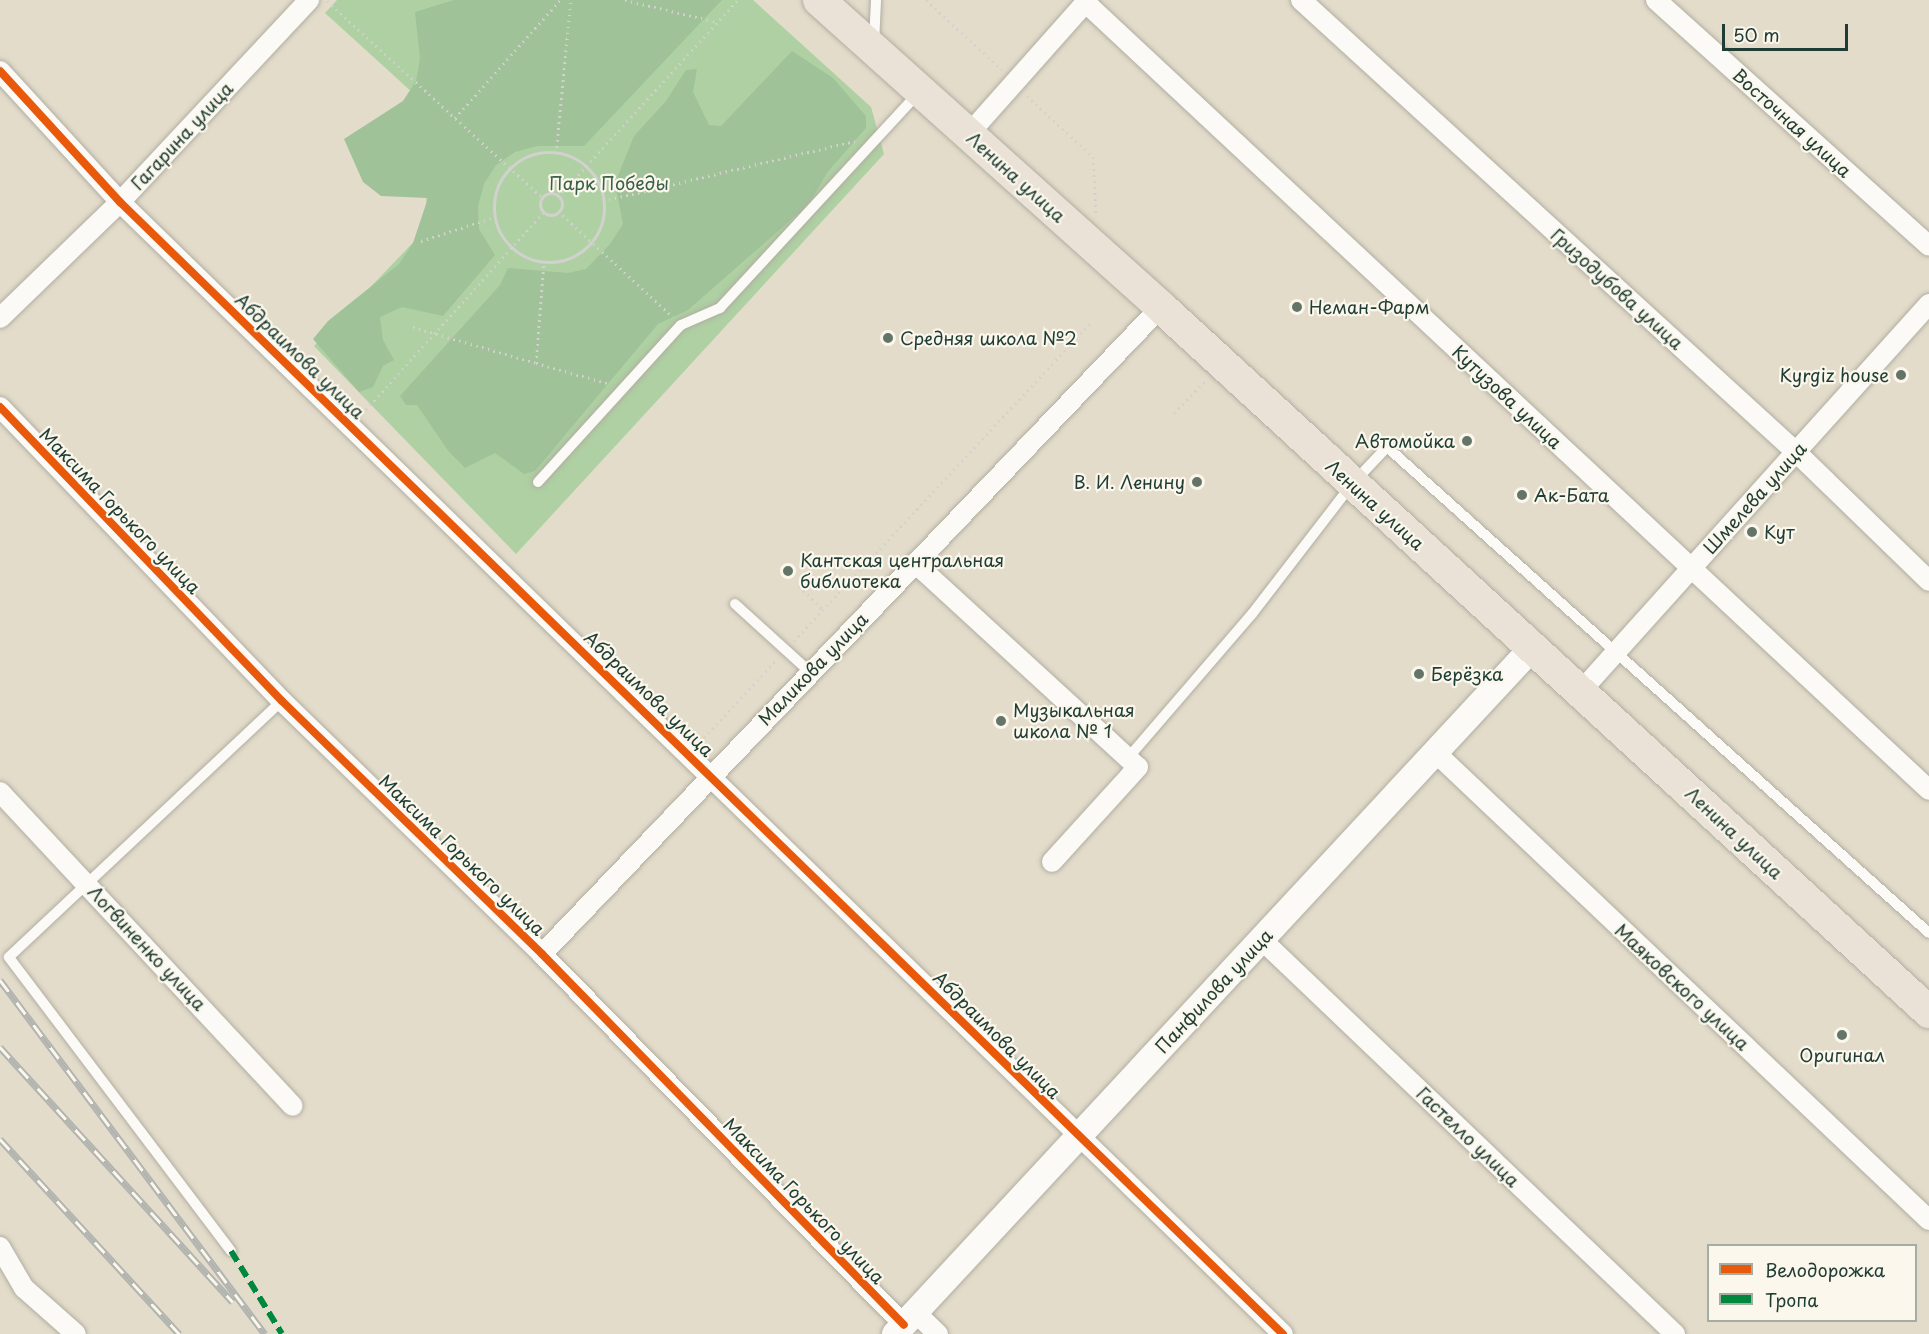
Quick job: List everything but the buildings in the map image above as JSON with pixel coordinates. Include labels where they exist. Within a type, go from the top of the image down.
[{"type":"main road","name":"Ленина улица","points":[[819,0],[1161,307],[1929,1012]]},
{"type":"street","name":"Гагарина улица","points":[[0,318],[120,202],[309,0]]},
{"type":"street","name":"Гризодубова улица","points":[[1301,0],[1796,452],[1929,581]]},
{"type":"street","name":"Восточная улица","points":[[1656,0],[1929,246]]},
{"type":"street","points":[[968,135],[1087,2]]},
{"type":"street","name":"Кутузова улица","points":[[1087,2],[1929,790]]},
{"type":"street","name":"Абдраимова улица","points":[[0,71],[120,202],[1283,1334]]},
{"type":"street","name":"Шмелева улица","points":[[1580,692],[1929,303]]},
{"type":"street","name":"Маликова улица","points":[[542,954],[1161,307]]},
{"type":"street","name":"Максима Горького улица","points":[[0,407],[282,701],[542,954],[905,1324],[938,1334]]},
{"type":"street","points":[[915,563],[1138,767],[1052,862]]},
{"type":"street","name":"Панфилова улица","points":[[905,1324],[1532,648]]},
{"type":"street","name":"Маяковского улица","points":[[1436,753],[1929,1220]]},
{"type":"street","name":"Логвиненко улица","points":[[0,792],[293,1106]]},
{"type":"street","name":"Гастелло улица","points":[[1262,940],[1675,1334]]},
{"type":"street","points":[[0,1248],[24,1288],[76,1334]]},
{"type":"lane","points":[[874,49],[876,0]]},
{"type":"lane","points":[[538,482],[681,325],[720,309],[920,90]]},
{"type":"lane","points":[[1128,758],[1252,614],[1352,484],[1387,447],[1929,933]]},
{"type":"lane","points":[[735,604],[810,672]]},
{"type":"lane","points":[[231,1251],[9,957],[282,701]]},
{"type":"path","points":[[326,0],[543,198]]},
{"type":"path","points":[[455,118],[560,0]]},
{"type":"path","points":[[556,153],[571,0]]},
{"type":"path","points":[[625,0],[718,22]]},
{"type":"path","points":[[558,197],[738,0]]},
{"type":"path","points":[[926,0],[1016,82],[1029,99],[1093,157],[1096,220]]},
{"type":"path","points":[[603,201],[880,135]]},
{"type":"path","points":[[556,153],[586,167],[597,182],[603,201],[601,223],[591,242],[575,255],[544,261],[512,248],[495,217],[498,185],[510,168],[526,157],[556,153]]},
{"type":"path","points":[[550,190],[558,197],[565,203],[551,219],[536,205],[550,190]]},
{"type":"path","points":[[558,211],[681,325]]},
{"type":"path","points":[[351,427],[544,212]]},
{"type":"path","points":[[421,241],[495,217]]},
{"type":"path","points":[[536,363],[544,261]]},
{"type":"path","points":[[700,741],[1090,324]]},
{"type":"path","points":[[413,327],[624,388]]},
{"type":"path","points":[[1174,413],[1209,376]]},
{"type":"path","points":[[799,586],[823,610]]},
{"type":"green space","name":"Парк Победы","points":[[337,0],[753,0],[871,107],[884,154],[516,554],[314,346],[427,228],[424,103],[325,13]]},
{"type":"green space","points":[[454,0],[722,0],[584,146],[537,146],[515,152],[496,165],[484,184],[478,206],[479,229],[495,255],[443,316],[402,307],[380,317],[383,340],[394,360],[383,366],[373,387],[359,392],[313,339],[328,321],[399,264],[413,243],[428,198],[381,196],[363,182],[344,139],[403,101],[416,81],[420,59],[415,12]]},
{"type":"green space","points":[[792,51],[833,78],[866,116],[866,128],[827,173],[809,204],[688,310],[658,324],[535,471],[524,474],[495,453],[465,468],[449,452],[417,405],[406,405],[400,396],[500,285],[508,268],[568,273],[586,269],[610,244],[623,224],[615,183],[634,136],[666,101],[686,70],[697,69],[693,92],[709,125],[721,126]]},
{"type":"railway","points":[[0,980],[265,1334]]},
{"type":"railway","points":[[0,1047],[233,1302]]},
{"type":"railway","points":[[0,1139],[179,1334]]},
{"type":"marked path","points":[[231,1251],[282,1334]]},
{"type":"cycle path","points":[[0,71],[120,202],[1283,1334]]},
{"type":"cycle path","points":[[0,407],[282,701],[542,954],[904,1325]]},
{"type":"place","name":"Неман-Фарм","points":[[1297,307]]},
{"type":"place","name":"Средняя школа №2","points":[[888,338]]},
{"type":"place","name":"Kyrgiz house","points":[[1901,375]]},
{"type":"place","name":"Автомойка","points":[[1467,441]]},
{"type":"place","name":"В. И. Ленину","points":[[1197,482]]},
{"type":"place","name":"Ак-Бата","points":[[1522,495]]},
{"type":"place","name":"Кут","points":[[1752,532]]},
{"type":"place","name":"Кантская центральная библиотека","points":[[788,571]]},
{"type":"place","name":"Берёзка","points":[[1419,674]]},
{"type":"place","name":"Музыкальная школа № 1","points":[[1001,721]]},
{"type":"place","name":"Оригинал","points":[[1842,1035]]}]
